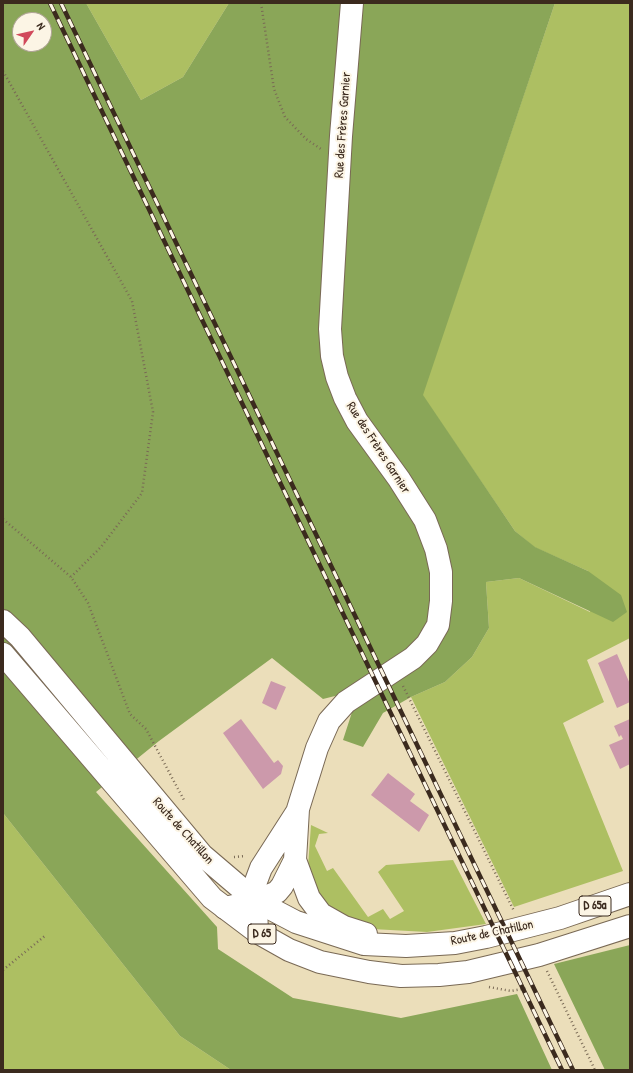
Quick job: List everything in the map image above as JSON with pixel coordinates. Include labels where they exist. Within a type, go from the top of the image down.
[{"type":"main road","name":"Rue des Frères Garnier","points":[[225,908],[256,901],[277,892],[295,860],[298,809],[317,748],[329,721],[346,702],[413,658],[427,644],[438,625],[441,601],[439,564],[436,549],[425,520],[399,479],[357,421],[345,398],[337,377],[332,356],[330,329],[340,156],[352,3]]},
{"type":"main road","name":"Route de Chatillon","points":[[3,621],[20,637],[202,855],[256,901],[296,922],[364,944],[406,946],[455,943],[486,937],[560,918],[630,894]]},
{"type":"main road","name":"Route de Chatillon","points":[[3,654],[128,803],[212,898],[257,932],[289,950],[320,962],[369,972],[400,976],[439,976],[468,972],[539,955],[630,926]]},
{"type":"main road","name":"Rue des Frères Garnier","points":[[257,932],[255,861],[298,809]]},
{"type":"main road","points":[[295,860],[309,898],[321,914],[344,928],[406,946]]},
{"type":"main road","points":[[231,881],[255,861]]},
{"type":"path","points":[[260,3],[274,89],[286,117],[306,139],[332,155],[340,156]]},
{"type":"path","points":[[3,71],[132,302],[153,412],[142,493],[101,547],[71,577]]},
{"type":"path","points":[[3,519],[71,577],[88,603],[130,714],[146,728],[187,806]]},
{"type":"path","points":[[405,689],[513,911],[525,927]]},
{"type":"path","points":[[231,858],[243,857],[255,861]]},
{"type":"path","points":[[3,970],[46,935]]},
{"type":"path","points":[[539,955],[595,1070]]},
{"type":"path","points":[[485,984],[490,988],[511,991],[528,988]]},
{"type":"green space","points":[[3,3],[86,3],[141,100],[183,77],[229,3],[555,3],[423,395],[515,531],[535,547],[588,571],[621,595],[627,612],[613,622],[519,578],[486,582],[489,628],[472,657],[445,682],[411,697],[383,713],[363,747],[343,740],[354,706],[339,695],[323,699],[272,658],[159,741],[96,792],[217,927],[218,949],[293,998],[401,1018],[517,994],[552,1070],[231,1070],[180,1036],[3,813]]},
{"type":"green space","points":[[86,3],[229,3],[183,77],[141,100]]},
{"type":"green space","points":[[555,3],[630,3],[630,638],[587,660],[604,702],[563,723],[623,871],[514,907],[411,697],[445,682],[472,657],[489,628],[486,582],[519,578],[590,612],[588,571],[534,547],[515,531],[422,395]]},
{"type":"green space","points":[[3,813],[180,1036],[231,1070],[3,1070]]},
{"type":"green space","points":[[311,825],[328,833],[319,834],[315,846],[327,871],[333,868],[368,917],[383,909],[390,919],[404,911],[378,872],[386,865],[453,860],[486,924],[427,932],[372,929],[332,910],[316,889],[308,866]]},
{"type":"green space","points":[[630,945],[630,1070],[605,1070],[554,964]]},
{"type":"building","points":[[617,654],[630,684],[630,702],[617,708],[598,663]]},
{"type":"building","points":[[271,681],[286,687],[276,710],[262,703]]},
{"type":"building","points":[[241,719],[274,763],[278,760],[283,766],[281,774],[263,789],[223,733]]},
{"type":"building","points":[[630,719],[630,764],[620,769],[609,745],[623,739],[621,735],[619,737],[614,726]]},
{"type":"building","points":[[388,773],[415,794],[410,801],[429,815],[419,832],[371,795]]},
{"type":"railway","points":[[50,3],[562,1070]]},
{"type":"railway","points":[[61,3],[573,1070]]}]
